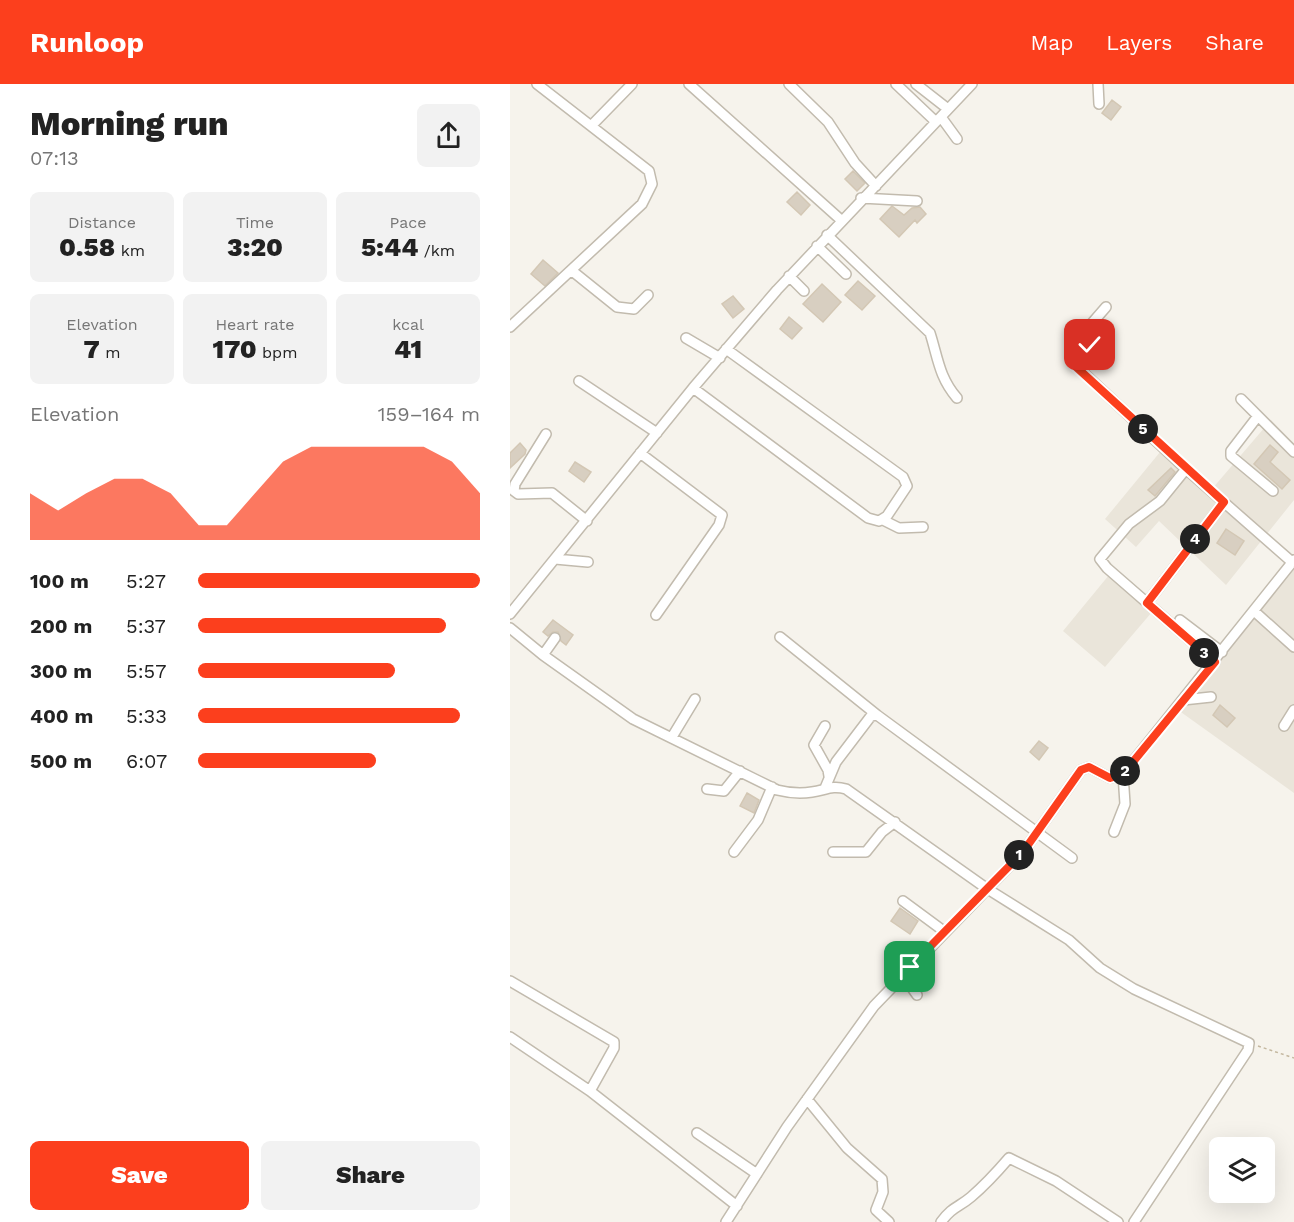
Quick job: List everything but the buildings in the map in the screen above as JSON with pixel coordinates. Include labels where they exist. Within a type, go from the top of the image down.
[{"type":"street","points":[[592,125],[632,84]]},
{"type":"street","points":[[689,84],[841,220]]},
{"type":"street","points":[[789,84],[828,122],[855,163],[876,186]]},
{"type":"street","points":[[896,84],[938,119],[957,139]]},
{"type":"street","points":[[916,84],[931,99],[940,101],[948,109]]},
{"type":"street","points":[[510,614],[693,388],[789,276],[972,84]]},
{"type":"street","points":[[1098,84],[1099,105]]},
{"type":"street","points":[[510,327],[642,204],[652,184],[649,171],[540,85]]},
{"type":"street","points":[[861,198],[917,201]]},
{"type":"street","points":[[827,235],[930,333],[933,350],[947,387],[957,398]]},
{"type":"street","points":[[816,246],[846,274]]},
{"type":"street","points":[[571,270],[617,307],[634,309],[648,295]]},
{"type":"street","points":[[789,276],[804,291]]},
{"type":"street","points":[[726,1222],[807,1099],[874,1006],[1023,852],[1084,767],[1089,767],[1110,778],[1123,774],[1215,662],[1293,561],[1186,469],[1074,364],[1090,346],[1086,330],[1106,307]]},
{"type":"street","points":[[686,338],[720,358]]},
{"type":"street","points":[[726,350],[903,477],[907,486],[883,520]]},
{"type":"street","points":[[579,381],[657,433]]},
{"type":"street","points":[[693,388],[868,518],[874,521],[883,520],[899,528],[922,527]]},
{"type":"street","points":[[1241,399],[1294,452]]},
{"type":"street","points":[[1258,416],[1231,451],[1231,456],[1273,490]]},
{"type":"street","points":[[546,434],[515,484],[514,491],[518,494],[552,493],[587,521]]},
{"type":"street","points":[[640,453],[722,514],[719,525],[657,615]]},
{"type":"street","points":[[1186,469],[1160,501],[1130,524],[1100,559],[1215,662]]},
{"type":"street","points":[[1147,603],[1224,502]]},
{"type":"street","points":[[555,559],[588,562]]},
{"type":"street","points":[[1254,611],[1294,647]]},
{"type":"street","points":[[1180,620],[1222,652]]},
{"type":"street","points":[[510,628],[543,655],[633,719],[772,787],[791,793],[834,785],[846,789],[986,888],[1069,940],[1100,968],[1134,989],[1249,1043],[1248,1050],[1134,1222]]},
{"type":"street","points":[[780,637],[877,715],[1072,858]]},
{"type":"street","points":[[543,655],[555,638]]},
{"type":"street","points":[[1183,700],[1211,697]]},
{"type":"street","points":[[672,737],[695,699]]},
{"type":"street","points":[[1284,726],[1294,710]]},
{"type":"street","points":[[825,788],[829,776],[866,722],[871,716],[877,715]]},
{"type":"street","points":[[825,726],[814,745],[829,776]]},
{"type":"street","points":[[707,789],[724,792],[740,771]]},
{"type":"street","points":[[1114,832],[1125,804],[1123,774]]},
{"type":"street","points":[[734,852],[758,820],[772,787]]},
{"type":"street","points":[[833,852],[866,852],[882,832],[895,822]]},
{"type":"street","points":[[903,901],[945,932]]},
{"type":"street","points":[[903,975],[917,995]]},
{"type":"street","points":[[510,981],[614,1042],[614,1048],[590,1091]]},
{"type":"street","points":[[510,1037],[590,1091],[737,1206]]},
{"type":"street","points":[[807,1099],[847,1148],[882,1179],[884,1192],[876,1210],[889,1222]]},
{"type":"street","points":[[697,1133],[757,1174]]},
{"type":"street","points":[[941,1222],[950,1210],[970,1198],[994,1176],[1009,1158],[1056,1180],[1115,1221]]},
{"type":"path","points":[[1249,1043],[1294,1058]]},
{"type":"shaded area","points":[[1271,420],[1294,444],[1294,500],[1226,585],[1159,521],[1136,547],[1105,519],[1165,446],[1212,489]]},
{"type":"shaded area","points":[[1294,557],[1294,793],[1178,710]]},
{"type":"shaded area","points":[[1109,575],[1152,612],[1105,667],[1063,631]]},
{"type":"route","points":[[910,967],[1023,852],[1081,770],[1089,767],[1110,778],[1123,774],[1215,662],[1147,603],[1224,502],[1074,365],[1074,362],[1090,345]]}]
